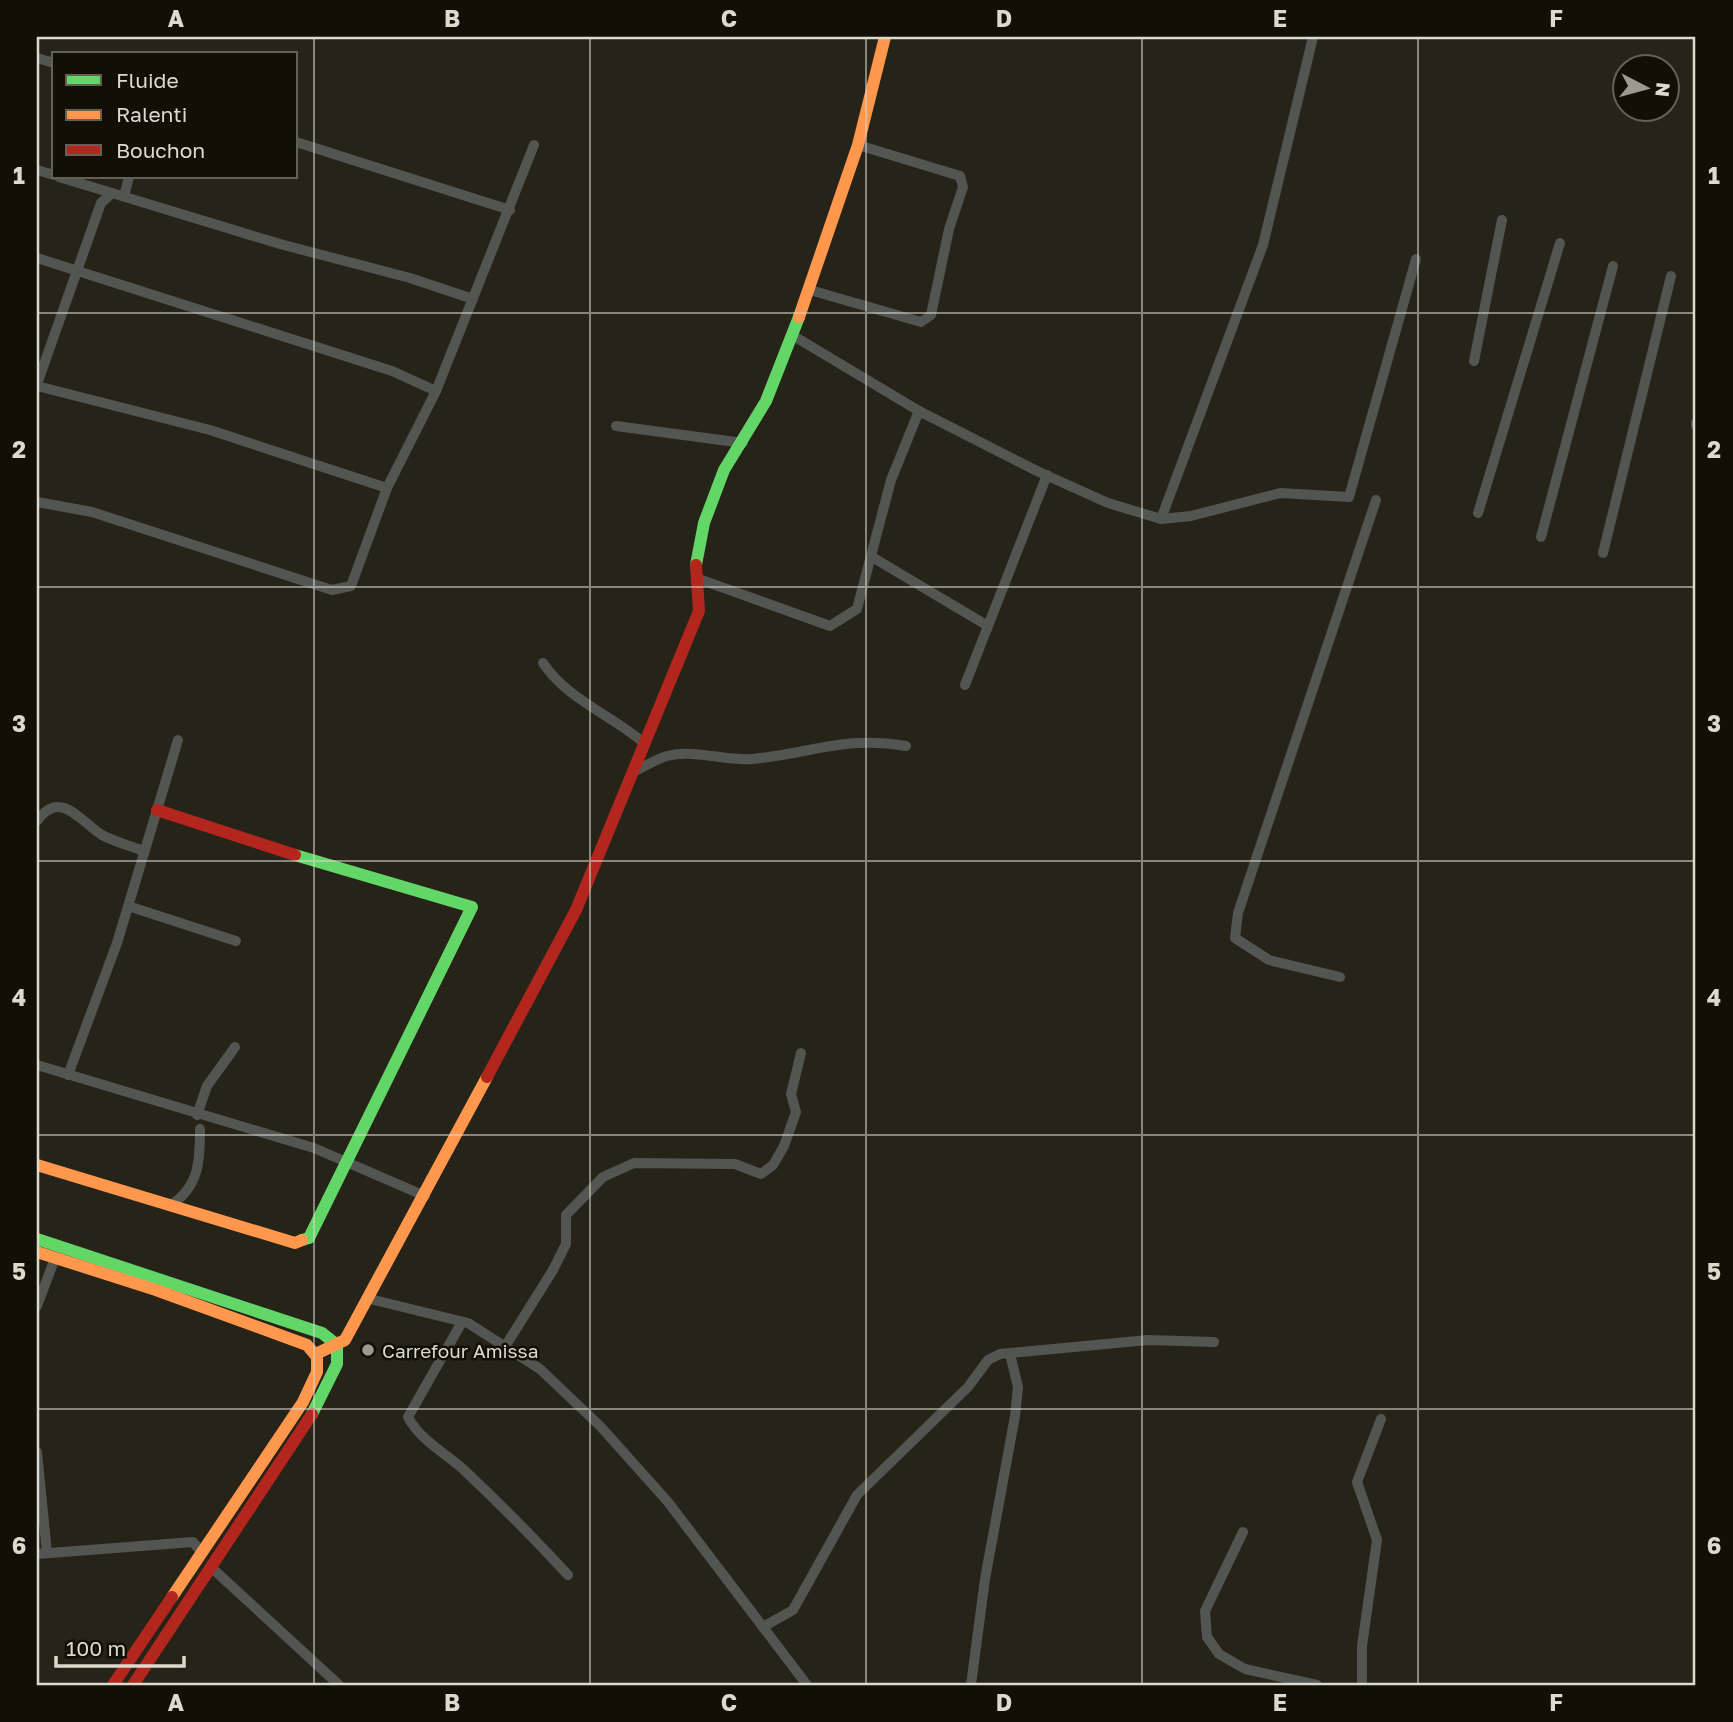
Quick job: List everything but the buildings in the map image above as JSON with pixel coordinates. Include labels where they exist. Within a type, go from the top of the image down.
[{"type":"street","points":[[317,1353],[345,1340],[370,1299],[576,910],[698,611],[699,579],[696,564],[704,523],[724,470],[743,443],[766,401],[810,290],[858,145],[885,37]]},
{"type":"street","points":[[1161,519],[1263,245],[1313,37]]},
{"type":"street","points":[[298,143],[510,210]]},
{"type":"street","points":[[37,502],[92,512],[332,590],[351,586],[387,488],[436,391],[534,145]]},
{"type":"street","points":[[810,290],[921,321],[931,315],[949,229],[963,187],[960,176],[858,145]]},
{"type":"street","points":[[62,178],[279,244],[410,278],[473,299]]},
{"type":"street","points":[[124,196],[129,178]]},
{"type":"street","points":[[111,194],[102,203],[37,385],[211,430],[387,488]]},
{"type":"street","points":[[1474,360],[1502,220]]},
{"type":"street","points":[[1478,513],[1560,243]]},
{"type":"street","points":[[37,258],[392,372],[436,391]]},
{"type":"street","points":[[792,335],[919,411],[1108,503],[1161,519],[1191,516],[1280,493],[1349,496],[1416,259]]},
{"type":"street","points":[[1541,537],[1613,266]]},
{"type":"street","points":[[1603,553],[1671,276]]},
{"type":"street","points":[[699,579],[830,626],[857,609],[891,480],[919,411]]},
{"type":"street","points":[[616,426],[743,443]]},
{"type":"street","points":[[965,685],[1047,475]]},
{"type":"street","points":[[1340,977],[1269,961],[1235,938],[1238,913],[1376,499]]},
{"type":"street","points":[[872,557],[988,626]]},
{"type":"street","points":[[543,663],[558,685],[623,725],[644,743]]},
{"type":"street","points":[[68,1075],[128,906],[178,740]]},
{"type":"street","points":[[633,772],[667,756],[677,755],[754,759],[840,742],[880,741],[906,746]]},
{"type":"street","points":[[37,821],[43,812],[57,807],[78,813],[101,834],[144,851]]},
{"type":"street","points":[[37,1165],[295,1243],[303,1242],[309,1238],[344,1161],[471,907],[308,859],[157,810]]},
{"type":"street","points":[[128,906],[236,941]]},
{"type":"street","points":[[197,1115],[207,1086],[235,1047]]},
{"type":"street","points":[[506,1345],[554,1270],[566,1244],[566,1215],[603,1177],[634,1163],[735,1164],[761,1174],[773,1165],[784,1146],[796,1112],[791,1094],[801,1053]]},
{"type":"street","points":[[37,1065],[314,1148],[425,1196]]},
{"type":"street","points":[[169,1206],[191,1188],[200,1161],[200,1129]]},
{"type":"street","points":[[37,1239],[321,1333],[337,1345],[337,1364],[316,1408],[133,1685]]},
{"type":"street","points":[[37,1252],[156,1290],[307,1345],[317,1353],[318,1373],[303,1402],[113,1685]]},
{"type":"street","points":[[37,1306],[55,1258]]},
{"type":"street","points":[[370,1299],[462,1322],[506,1345],[540,1369],[601,1427],[668,1502],[807,1685]]},
{"type":"street","points":[[462,1322],[408,1417],[424,1438],[459,1466],[513,1517],[568,1575]]},
{"type":"street","points":[[763,1627],[793,1611],[857,1494],[959,1396],[988,1360],[1010,1354],[1148,1340],[1214,1342]]},
{"type":"street","points":[[971,1685],[985,1579],[1016,1416],[1018,1387],[1010,1354]]},
{"type":"street","points":[[1362,1685],[1363,1646],[1377,1540],[1357,1482],[1381,1419]]},
{"type":"street","points":[[37,1452],[42,1554],[193,1542],[202,1553]]},
{"type":"street","points":[[1243,1532],[1205,1611],[1208,1637],[1219,1654],[1245,1668],[1317,1685]]},
{"type":"street","points":[[212,1568],[339,1685]]},
{"type":"traffic: fast","points":[[696,565],[704,523],[724,470],[766,401],[799,317]]},
{"type":"traffic: fast","points":[[295,855],[472,907],[309,1238],[302,1240]]},
{"type":"traffic: fast","points":[[37,1239],[322,1333],[337,1345],[337,1364],[312,1414]]},
{"type":"traffic: slow","points":[[799,317],[858,145],[885,37]]},
{"type":"traffic: slow","points":[[318,1353],[345,1340],[487,1077]]},
{"type":"traffic: slow","points":[[37,1165],[295,1243],[302,1240]]},
{"type":"traffic: slow","points":[[37,1252],[156,1290],[307,1345],[317,1357],[317,1372],[303,1402],[172,1597]]},
{"type":"traffic: jam","points":[[487,1077],[576,910],[699,611],[696,565]]},
{"type":"traffic: jam","points":[[157,810],[295,855]]},
{"type":"traffic: jam","points":[[133,1685],[312,1414]]},
{"type":"traffic: jam","points":[[113,1685],[172,1597]]},
{"type":"place","name":"Carrefour Amissa","points":[[368,1350]]}]
